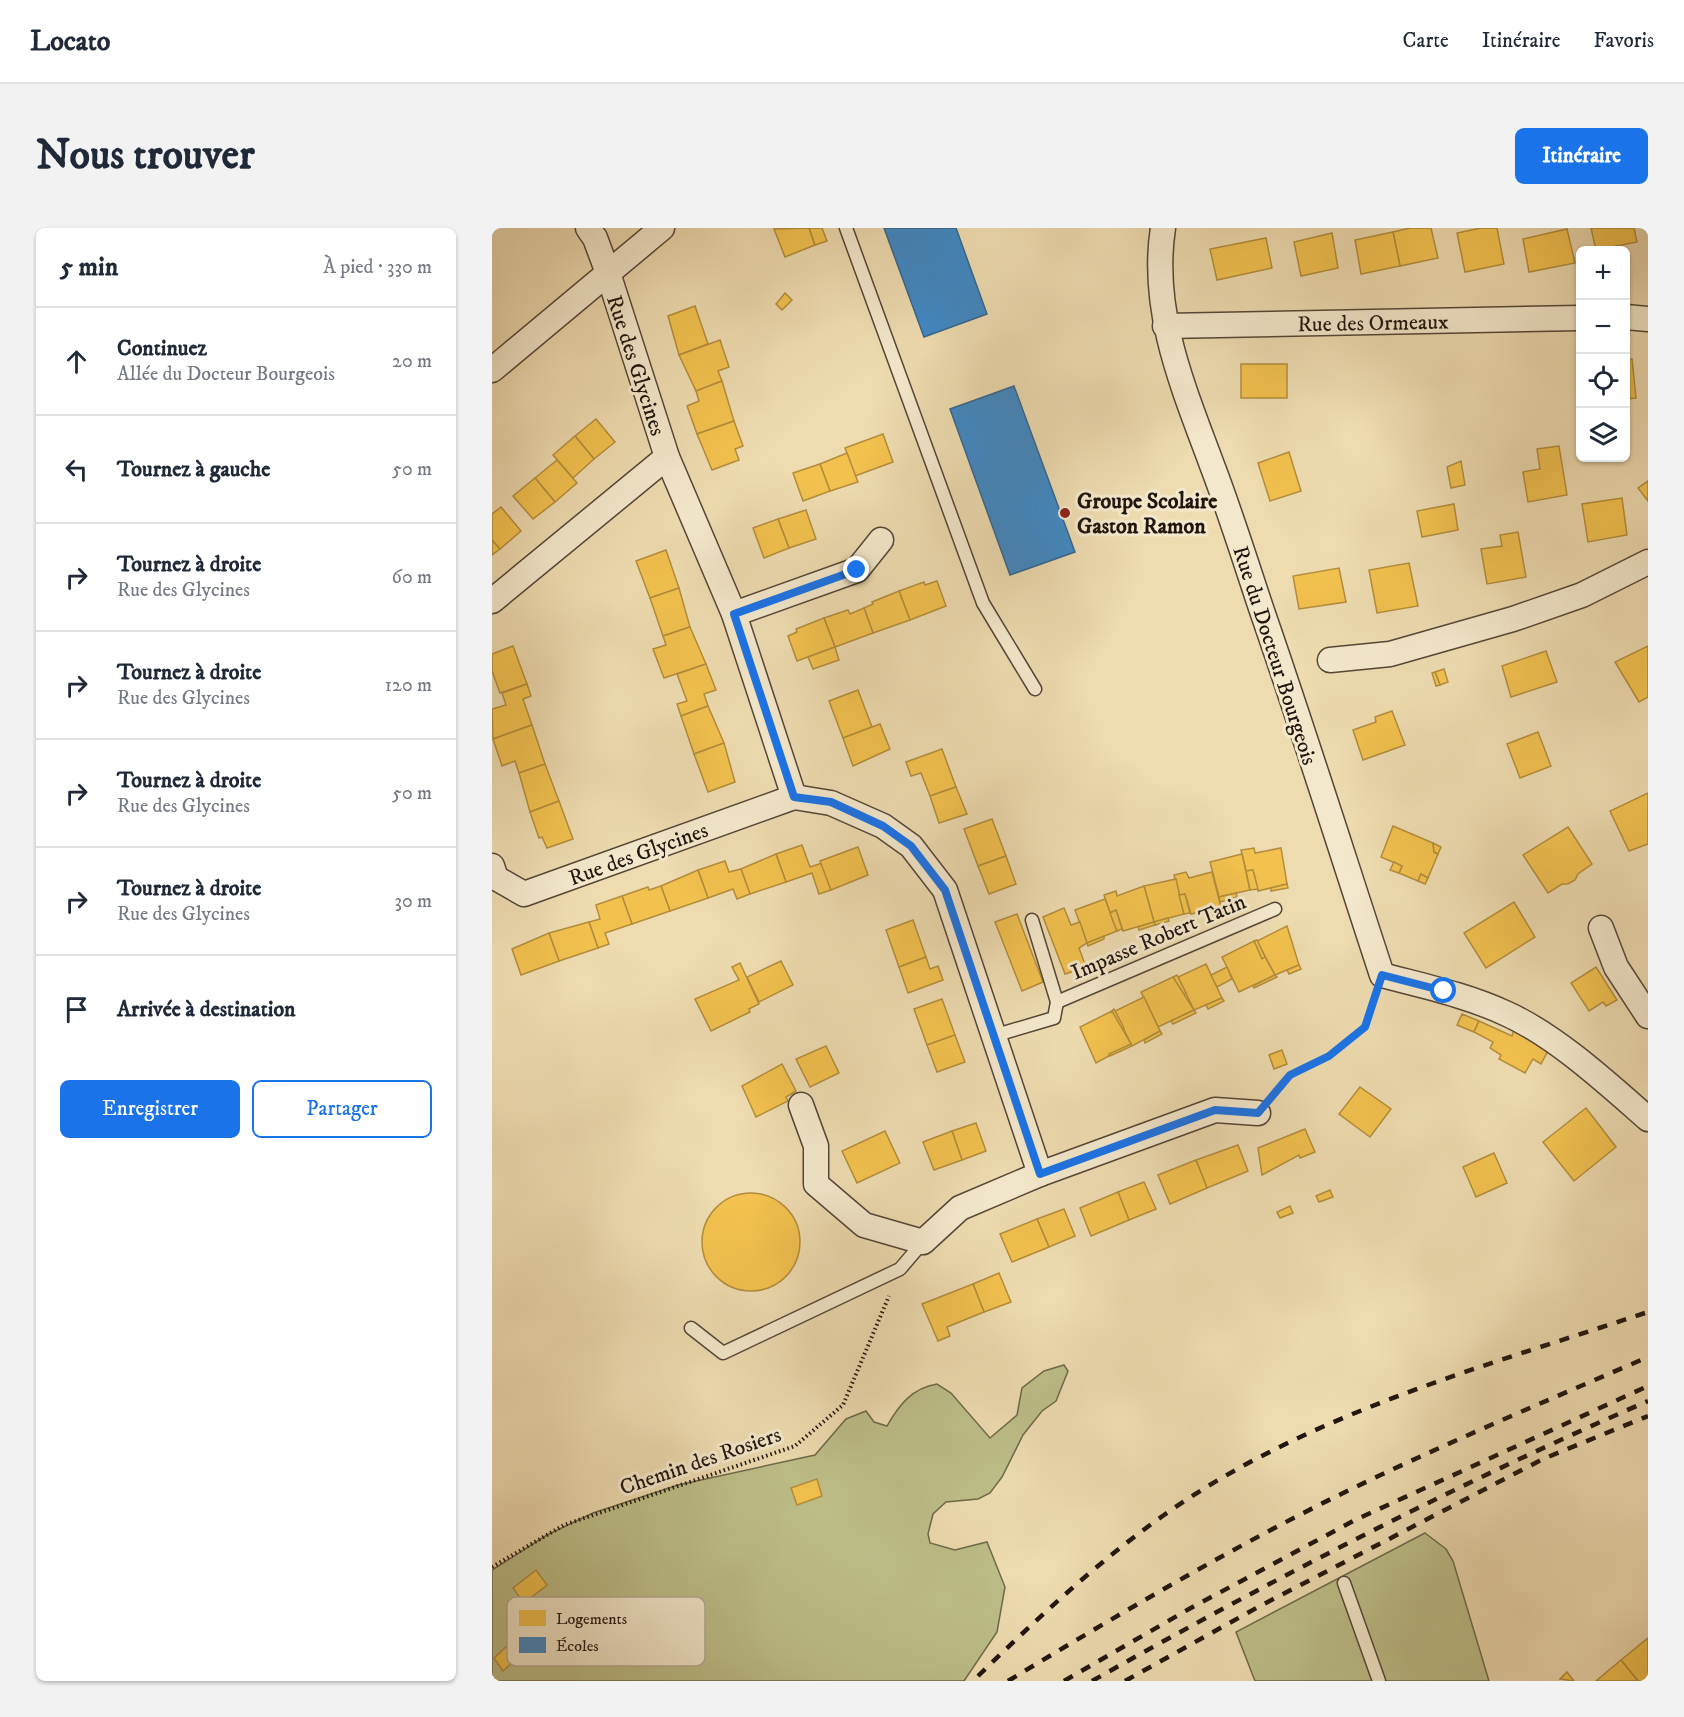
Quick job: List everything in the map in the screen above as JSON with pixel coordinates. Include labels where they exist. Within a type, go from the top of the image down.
[{"type":"street","name":"Rue des Glycines","points":[[588,228],[595,238],[608,273],[667,457],[734,614],[794,797]]},
{"type":"street","points":[[492,370],[662,228]]},
{"type":"street","name":"Rue du Docteur Bourgeois","points":[[1163,228],[1161,243],[1165,326],[1183,391],[1212,465],[1264,616],[1382,975]]},
{"type":"street","points":[[1630,317],[1648,319]]},
{"type":"street","name":"Rue des Ormeaux","points":[[1165,326],[1576,318]]},
{"type":"street","name":"Rue des Glycines","points":[[492,602],[667,457]]},
{"type":"street","points":[[734,614],[857,570],[881,540]]},
{"type":"street","points":[[1330,660],[1390,654],[1514,619],[1582,595],[1648,561]]},
{"type":"street","name":"Rue des Glycines","points":[[492,866],[496,878],[524,894],[794,797],[831,802],[883,826],[911,846],[945,890],[1040,1174]]},
{"type":"street","points":[[1601,928],[1616,967],[1648,1016]]},
{"type":"street","points":[[1382,975],[1444,991],[1505,1013],[1553,1042],[1646,1115]]},
{"type":"street","points":[[801,1105],[816,1146],[816,1184],[864,1225],[922,1242],[960,1208],[1040,1174],[1215,1110],[1258,1113]]},
{"type":"lane","points":[[846,228],[983,603],[1004,642],[1035,689]]},
{"type":"lane","name":"Impasse Robert Tatin","points":[[1057,1002],[1275,909]]},
{"type":"lane","name":"Impasse Robert Tatin","points":[[993,1036],[1054,1018],[1057,1002],[1032,920]]},
{"type":"lane","points":[[691,1328],[723,1353],[900,1269],[922,1242]]},
{"type":"lane","points":[[1344,1583],[1379,1681]]},
{"type":"path","points":[[1258,1113],[1290,1075],[1329,1056],[1365,1027],[1382,975]]},
{"type":"path","name":"Chemin des Rosiers","points":[[492,1567],[564,1525],[795,1446],[843,1405],[900,1269]]},
{"type":"green space","points":[[1064,1365],[1068,1371],[1056,1401],[1042,1411],[1023,1435],[1002,1477],[990,1493],[978,1499],[946,1502],[933,1514],[928,1534],[930,1543],[955,1550],[987,1542],[1005,1587],[997,1632],[964,1681],[492,1681],[492,1570],[547,1535],[593,1513],[678,1485],[815,1455],[846,1419],[866,1411],[874,1422],[887,1426],[907,1399],[920,1389],[937,1384],[951,1393],[990,1438],[1017,1415],[1022,1388],[1044,1371]]},
{"type":"green space","points":[[1425,1533],[1446,1549],[1453,1561],[1489,1681],[1255,1681],[1236,1632]]},
{"type":"building: Logements","points":[[809,228],[815,245],[785,257],[774,229]]},
{"type":"building: Logements","points":[[809,228],[822,228],[827,241],[815,245]]},
{"type":"building: Logements","points":[[1410,228],[1431,228],[1438,258],[1400,266],[1393,232]]},
{"type":"building: Logements","points":[[1481,228],[1497,228],[1504,264],[1465,272],[1457,233]]},
{"type":"building: Logements","points":[[1591,228],[1634,228],[1637,242],[1616,246],[1595,246]]},
{"type":"building: Logements","points":[[1567,229],[1575,263],[1529,272],[1523,239]]},
{"type":"building: Logements","points":[[1393,232],[1400,266],[1361,274],[1355,240]]},
{"type":"building: Logements","points":[[1332,233],[1338,268],[1301,276],[1294,242]]},
{"type":"building: Logements","points":[[1266,238],[1272,268],[1217,280],[1210,249]]},
{"type":"building: Logements","points":[[785,293],[792,300],[782,310],[776,304]]},
{"type":"building: Logements","points":[[695,306],[708,344],[679,355],[668,316]]},
{"type":"building: Logements","points":[[720,340],[729,367],[718,371],[722,381],[696,391],[679,355]]},
{"type":"building: Logements","points":[[1630,359],[1632,359],[1636,398],[1630,399]]},
{"type":"building: Logements","points":[[1241,364],[1287,364],[1287,398],[1241,398]]},
{"type":"building: Logements","points":[[722,381],[734,421],[697,434],[687,406],[699,401],[696,391]]},
{"type":"building: Logements","points":[[596,419],[615,442],[594,459],[575,436]]},
{"type":"building: Logements","points":[[734,421],[743,446],[735,449],[739,460],[712,470],[697,434]]},
{"type":"building: Logements","points":[[883,434],[893,462],[855,476],[845,448]]},
{"type":"building: Logements","points":[[575,436],[594,459],[573,478],[553,455]]},
{"type":"building: Logements","points":[[1559,446],[1567,495],[1528,502],[1523,472],[1540,469],[1537,449]]},
{"type":"building: Logements","points":[[1289,452],[1301,491],[1270,501],[1258,463]]},
{"type":"building: Logements","points":[[847,453],[858,482],[830,491],[820,464]]},
{"type":"building: Logements","points":[[557,460],[577,483],[555,502],[535,478]]},
{"type":"building: Logements","points":[[1461,461],[1465,485],[1451,488],[1447,467]]},
{"type":"building: Logements","points":[[820,464],[830,491],[803,501],[793,473]]},
{"type":"building: Logements","points":[[535,478],[555,502],[533,519],[513,496]]},
{"type":"building: Logements","points":[[1648,481],[1648,501],[1638,488]]},
{"type":"building: Logements","points":[[1622,498],[1627,535],[1588,542],[1582,504]]},
{"type":"building: Logements","points":[[1454,504],[1458,530],[1422,537],[1417,511]]},
{"type":"building: Logements","points":[[501,507],[521,531],[500,549],[492,540],[492,514]]},
{"type":"building: Logements","points":[[806,510],[816,539],[789,548],[778,519]]},
{"type":"building: Logements","points":[[778,519],[789,548],[764,558],[753,528]]},
{"type":"building: Logements","points":[[1518,532],[1526,577],[1487,584],[1481,549],[1502,546],[1500,535]]},
{"type":"building: Logements","points":[[492,540],[500,549],[492,555]]},
{"type":"building: Logements","points":[[666,550],[679,588],[650,598],[636,561]]},
{"type":"building: Logements","points":[[1409,563],[1418,606],[1377,613],[1369,570]]},
{"type":"building: Logements","points":[[1339,568],[1346,602],[1299,609],[1293,576]]},
{"type":"building: Logements","points":[[937,581],[946,606],[910,620],[899,591],[924,582],[925,585]]},
{"type":"building: Logements","points":[[679,588],[690,627],[663,636],[650,598]]},
{"type":"building: Logements","points":[[899,591],[910,620],[873,633],[864,608],[873,604],[872,602]]},
{"type":"building: Logements","points":[[864,608],[873,633],[835,647],[824,618],[848,610],[850,614]]},
{"type":"building: Logements","points":[[824,618],[835,647],[797,661],[788,636],[797,632],[796,629]]},
{"type":"building: Logements","points":[[690,627],[706,664],[664,678],[653,649],[666,645],[663,636]]},
{"type":"building: Logements","points":[[513,646],[527,684],[500,693],[492,671],[492,654]]},
{"type":"building: Logements","points":[[1648,646],[1648,697],[1639,702],[1615,662]]},
{"type":"building: Logements","points":[[835,647],[839,660],[813,669],[808,657]]},
{"type":"building: Logements","points":[[1546,651],[1557,682],[1511,697],[1502,666]]},
{"type":"building: Logements","points":[[706,664],[716,690],[704,694],[708,706],[681,716],[677,704],[687,701],[677,674]]},
{"type":"building: Logements","points":[[1444,669],[1448,682],[1440,685],[1435,672]]},
{"type":"building: Logements","points":[[1435,672],[1440,685],[1436,686],[1432,673]]},
{"type":"building: Logements","points":[[527,684],[531,696],[523,699],[532,725],[493,739],[492,709],[506,705],[502,693]]},
{"type":"building: Logements","points":[[858,690],[872,727],[843,738],[829,701]]},
{"type":"building: Logements","points":[[708,706],[724,743],[694,754],[681,716]]},
{"type":"building: Logements","points":[[1392,711],[1405,745],[1363,760],[1353,730],[1376,722],[1375,717]]},
{"type":"building: Logements","points":[[880,724],[890,749],[853,766],[843,738]]},
{"type":"building: Logements","points":[[532,725],[545,764],[519,773],[515,761],[502,766],[493,739]]},
{"type":"building: Logements","points":[[1538,732],[1551,766],[1520,778],[1507,744]]},
{"type":"building: Logements","points":[[724,743],[735,782],[708,792],[694,754]]},
{"type":"building: Logements","points":[[942,749],[956,787],[930,796],[921,773],[911,776],[906,762]]},
{"type":"building: Logements","points":[[545,764],[559,801],[530,812],[519,773]]},
{"type":"building: Logements","points":[[956,787],[967,814],[939,823],[930,796]]},
{"type":"building: Logements","points":[[1648,793],[1648,844],[1629,851],[1610,811]]},
{"type":"building: Logements","points":[[559,801],[573,839],[547,848],[542,837],[539,838],[530,812]]},
{"type":"building: Logements","points":[[992,819],[1006,856],[978,866],[964,829]]},
{"type":"building: Logements","points":[[1393,826],[1433,843],[1434,852],[1438,854],[1428,878],[1421,874],[1418,881],[1399,873],[1402,866],[1381,857]]},
{"type":"building: Logements","points":[[1568,827],[1592,864],[1578,874],[1575,880],[1562,884],[1548,893],[1523,855]]},
{"type":"building: Logements","points":[[1433,843],[1441,847],[1438,854],[1434,852]]},
{"type":"building: Logements","points":[[802,845],[810,867],[822,863],[831,890],[819,894],[812,873],[786,882],[776,854]]},
{"type":"building: Logements","points":[[858,847],[868,875],[831,890],[820,861]]},
{"type":"building: Logements","points":[[1254,848],[1255,853],[1281,848],[1287,884],[1258,891],[1253,870],[1246,871],[1241,850]]},
{"type":"building: Logements","points":[[776,854],[786,882],[750,894],[741,869]]},
{"type":"building: Logements","points":[[1242,854],[1250,890],[1219,897],[1210,862]]},
{"type":"building: Logements","points":[[1006,856],[1016,884],[989,894],[978,866]]},
{"type":"building: Logements","points":[[725,861],[729,872],[741,869],[750,894],[737,899],[733,889],[708,898],[698,870]]},
{"type":"building: Logements","points":[[1394,862],[1402,866],[1399,873],[1390,870]]},
{"type":"building: Logements","points":[[698,870],[708,898],[670,911],[661,886]]},
{"type":"building: Logements","points":[[1253,870],[1258,889],[1250,890],[1246,871]]},
{"type":"building: Logements","points":[[1186,872],[1189,878],[1212,872],[1221,907],[1191,914],[1185,894],[1179,895],[1174,875]]},
{"type":"building: Logements","points":[[1421,874],[1428,878],[1425,884],[1418,881]]},
{"type":"building: Logements","points":[[1176,879],[1184,914],[1154,922],[1144,886]]},
{"type":"building: Logements","points":[[1287,884],[1288,888],[1271,891],[1271,888]]},
{"type":"building: Logements","points":[[661,886],[670,911],[632,924],[622,896],[648,887],[649,890]]},
{"type":"building: Logements","points":[[1144,886],[1154,922],[1123,931],[1116,910],[1110,913],[1104,895],[1116,891],[1117,896]]},
{"type":"building: Logements","points":[[1236,893],[1237,897],[1220,902],[1219,897]]},
{"type":"building: Logements","points":[[1185,894],[1190,913],[1184,914],[1179,895]]},
{"type":"building: Logements","points":[[622,896],[632,924],[605,933],[609,944],[598,948],[589,922],[600,919],[596,905]]},
{"type":"building: Logements","points":[[1105,899],[1117,931],[1087,943],[1075,910]]},
{"type":"building: Logements","points":[[1514,902],[1535,937],[1486,968],[1464,933]]},
{"type":"building: Logements","points":[[1221,907],[1222,912],[1205,917],[1204,912]]},
{"type":"building: Logements","points":[[1064,908],[1071,925],[1080,922],[1087,943],[1079,948],[1086,967],[1065,974],[1043,917]]},
{"type":"building: Logements","points":[[1116,910],[1122,929],[1117,931],[1110,913]]},
{"type":"building: Logements","points":[[1017,914],[1043,982],[1022,991],[995,922]]},
{"type":"building: Logements","points":[[1168,918],[1169,921],[1155,925],[1154,922]]},
{"type":"building: Logements","points":[[913,920],[926,957],[899,967],[886,930]]},
{"type":"building: Logements","points":[[589,922],[598,948],[559,961],[549,933]]},
{"type":"building: Logements","points":[[1154,922],[1155,925],[1139,930],[1138,927]]},
{"type":"building: Logements","points":[[1287,926],[1299,965],[1275,975],[1257,941]]},
{"type":"building: Logements","points":[[549,933],[559,961],[521,975],[512,949]]},
{"type":"building: Logements","points":[[1104,936],[1104,939],[1088,946],[1087,943]]},
{"type":"building: Logements","points":[[1257,940],[1265,957],[1262,959],[1254,941]]},
{"type":"building: Logements","points":[[1254,941],[1262,959],[1265,957],[1275,975],[1239,992],[1222,957]]},
{"type":"building: Logements","points":[[926,957],[930,969],[938,966],[943,980],[908,993],[899,967]]},
{"type":"building: Logements","points":[[781,961],[793,985],[759,1002],[747,977]]},
{"type":"building: Logements","points":[[740,963],[759,1004],[749,1009],[750,1012],[711,1031],[695,999],[739,980],[732,967]]},
{"type":"building: Logements","points":[[1206,964],[1222,998],[1194,1010],[1178,977]]},
{"type":"building: Logements","points":[[1299,965],[1301,969],[1289,974],[1287,970]]},
{"type":"building: Logements","points":[[1227,967],[1232,979],[1217,987],[1211,975]]},
{"type":"building: Logements","points":[[1596,967],[1617,1000],[1606,1006],[1603,1002],[1589,1011],[1571,983]]},
{"type":"building: Logements","points":[[1177,975],[1186,993],[1182,995],[1173,977]]},
{"type":"building: Logements","points":[[1275,975],[1277,977],[1254,988],[1253,986]]},
{"type":"building: Logements","points":[[1173,977],[1194,1010],[1158,1027],[1141,992]]},
{"type":"building: Logements","points":[[1144,997],[1160,1031],[1132,1046],[1115,1011]]},
{"type":"building: Logements","points":[[1222,998],[1224,1001],[1208,1009],[1206,1005]]},
{"type":"building: Logements","points":[[942,999],[955,1035],[927,1045],[914,1009]]},
{"type":"building: Logements","points":[[1114,1009],[1124,1028],[1121,1030],[1112,1011]]},
{"type":"building: Logements","points":[[1194,1010],[1196,1013],[1173,1024],[1171,1021]]},
{"type":"building: Logements","points":[[1112,1011],[1131,1044],[1096,1063],[1080,1027]]},
{"type":"building: Logements","points":[[1462,1014],[1479,1021],[1474,1032],[1457,1025]]},
{"type":"building: Logements","points":[[1479,1021],[1512,1036],[1514,1029],[1549,1049],[1541,1064],[1533,1059],[1525,1073],[1499,1059],[1501,1055],[1490,1048],[1493,1042],[1474,1032]]},
{"type":"building: Logements","points":[[1160,1031],[1162,1034],[1145,1043],[1144,1040]]},
{"type":"building: Logements","points":[[955,1035],[965,1062],[937,1072],[927,1045]]},
{"type":"building: Logements","points":[[1131,1044],[1132,1046],[1110,1056],[1109,1054]]},
{"type":"building: Logements","points":[[826,1046],[839,1073],[810,1087],[796,1059]]},
{"type":"building: Logements","points":[[1282,1050],[1287,1064],[1274,1069],[1269,1055]]},
{"type":"building: Logements","points":[[782,1064],[796,1091],[786,1097],[788,1101],[756,1117],[742,1086]]},
{"type":"building: Logements","points":[[1360,1087],[1391,1109],[1370,1137],[1339,1114]]},
{"type":"building: Logements","points":[[1586,1108],[1616,1147],[1574,1181],[1543,1142]]},
{"type":"building: Logements","points":[[976,1123],[986,1151],[962,1160],[952,1131]]},
{"type":"building: Logements","points":[[1305,1129],[1315,1152],[1300,1158],[1299,1155],[1262,1175],[1258,1148]]},
{"type":"building: Logements","points":[[885,1131],[900,1163],[857,1183],[842,1151]]},
{"type":"building: Logements","points":[[952,1131],[962,1160],[934,1170],[923,1142]]},
{"type":"building: Logements","points":[[1238,1145],[1248,1171],[1207,1188],[1196,1160]]},
{"type":"building: Logements","points":[[1494,1153],[1507,1183],[1476,1197],[1463,1167]]},
{"type":"building: Logements","points":[[1196,1160],[1207,1188],[1170,1204],[1158,1175]]},
{"type":"building: Logements","points":[[1144,1182],[1156,1209],[1129,1220],[1118,1192]]},
{"type":"building: Logements","points":[[1330,1190],[1333,1197],[1319,1202],[1316,1196]]},
{"type":"building: Logements","points":[[1118,1192],[1129,1220],[1091,1236],[1080,1208]]},
{"type":"building: Logements","points":[[751,1193],[770,1197],[786,1207],[796,1223],[800,1242],[796,1261],[786,1277],[770,1287],[751,1291],[732,1287],[716,1277],[706,1261],[702,1242],[706,1223],[716,1207],[732,1197]]},
{"type":"building: Logements","points":[[1290,1206],[1293,1213],[1280,1218],[1277,1212]]},
{"type":"building: Logements","points":[[1064,1209],[1075,1236],[1049,1247],[1037,1219]]},
{"type":"building: Logements","points":[[1037,1219],[1049,1247],[1012,1262],[1000,1234]]},
{"type":"building: Logements","points":[[999,1273],[1011,1302],[984,1312],[973,1284]]},
{"type":"building: Logements","points":[[973,1284],[984,1312],[947,1327],[950,1336],[938,1341],[922,1304]]},
{"type":"building: Logements","points":[[817,1479],[822,1496],[797,1505],[791,1488]]},
{"type":"building: Logements","points":[[536,1570],[547,1585],[532,1597],[520,1597],[513,1588]]},
{"type":"building: Logements","points":[[1648,1638],[1648,1681],[1638,1681],[1621,1660]]},
{"type":"building: Logements","points":[[507,1646],[508,1666],[503,1671],[494,1658]]},
{"type":"building: Logements","points":[[1621,1660],[1638,1681],[1596,1681]]},
{"type":"building: Logements","points":[[1567,1672],[1574,1681],[1560,1679]]},
{"type":"building: Écoles","points":[[884,228],[956,228],[987,314],[924,337]]},
{"type":"building: Écoles","points":[[1014,386],[1075,552],[1010,575],[950,409]]},
{"type":"railway","points":[[978,1676],[1052,1606],[1104,1561],[1158,1519],[1239,1468],[1352,1414],[1411,1391],[1648,1312]]},
{"type":"railway","points":[[1008,1681],[1212,1562],[1295,1517],[1453,1442],[1648,1357]]},
{"type":"railway","points":[[1064,1681],[1189,1609],[1355,1520],[1648,1386]]},
{"type":"railway","points":[[1092,1681],[1366,1534],[1506,1465],[1648,1401]]},
{"type":"railway","points":[[1125,1681],[1260,1606],[1543,1459],[1648,1416]]},
{"type":"place","name":"Groupe Scolaire Gaston Ramon","points":[[1065,513]]},
{"type":"route","points":[[857,570],[734,614],[794,797],[831,802],[883,826],[911,846],[945,890],[1040,1174],[1215,1110],[1258,1113],[1290,1075],[1329,1056],[1365,1027],[1382,975],[1444,991]]}]
